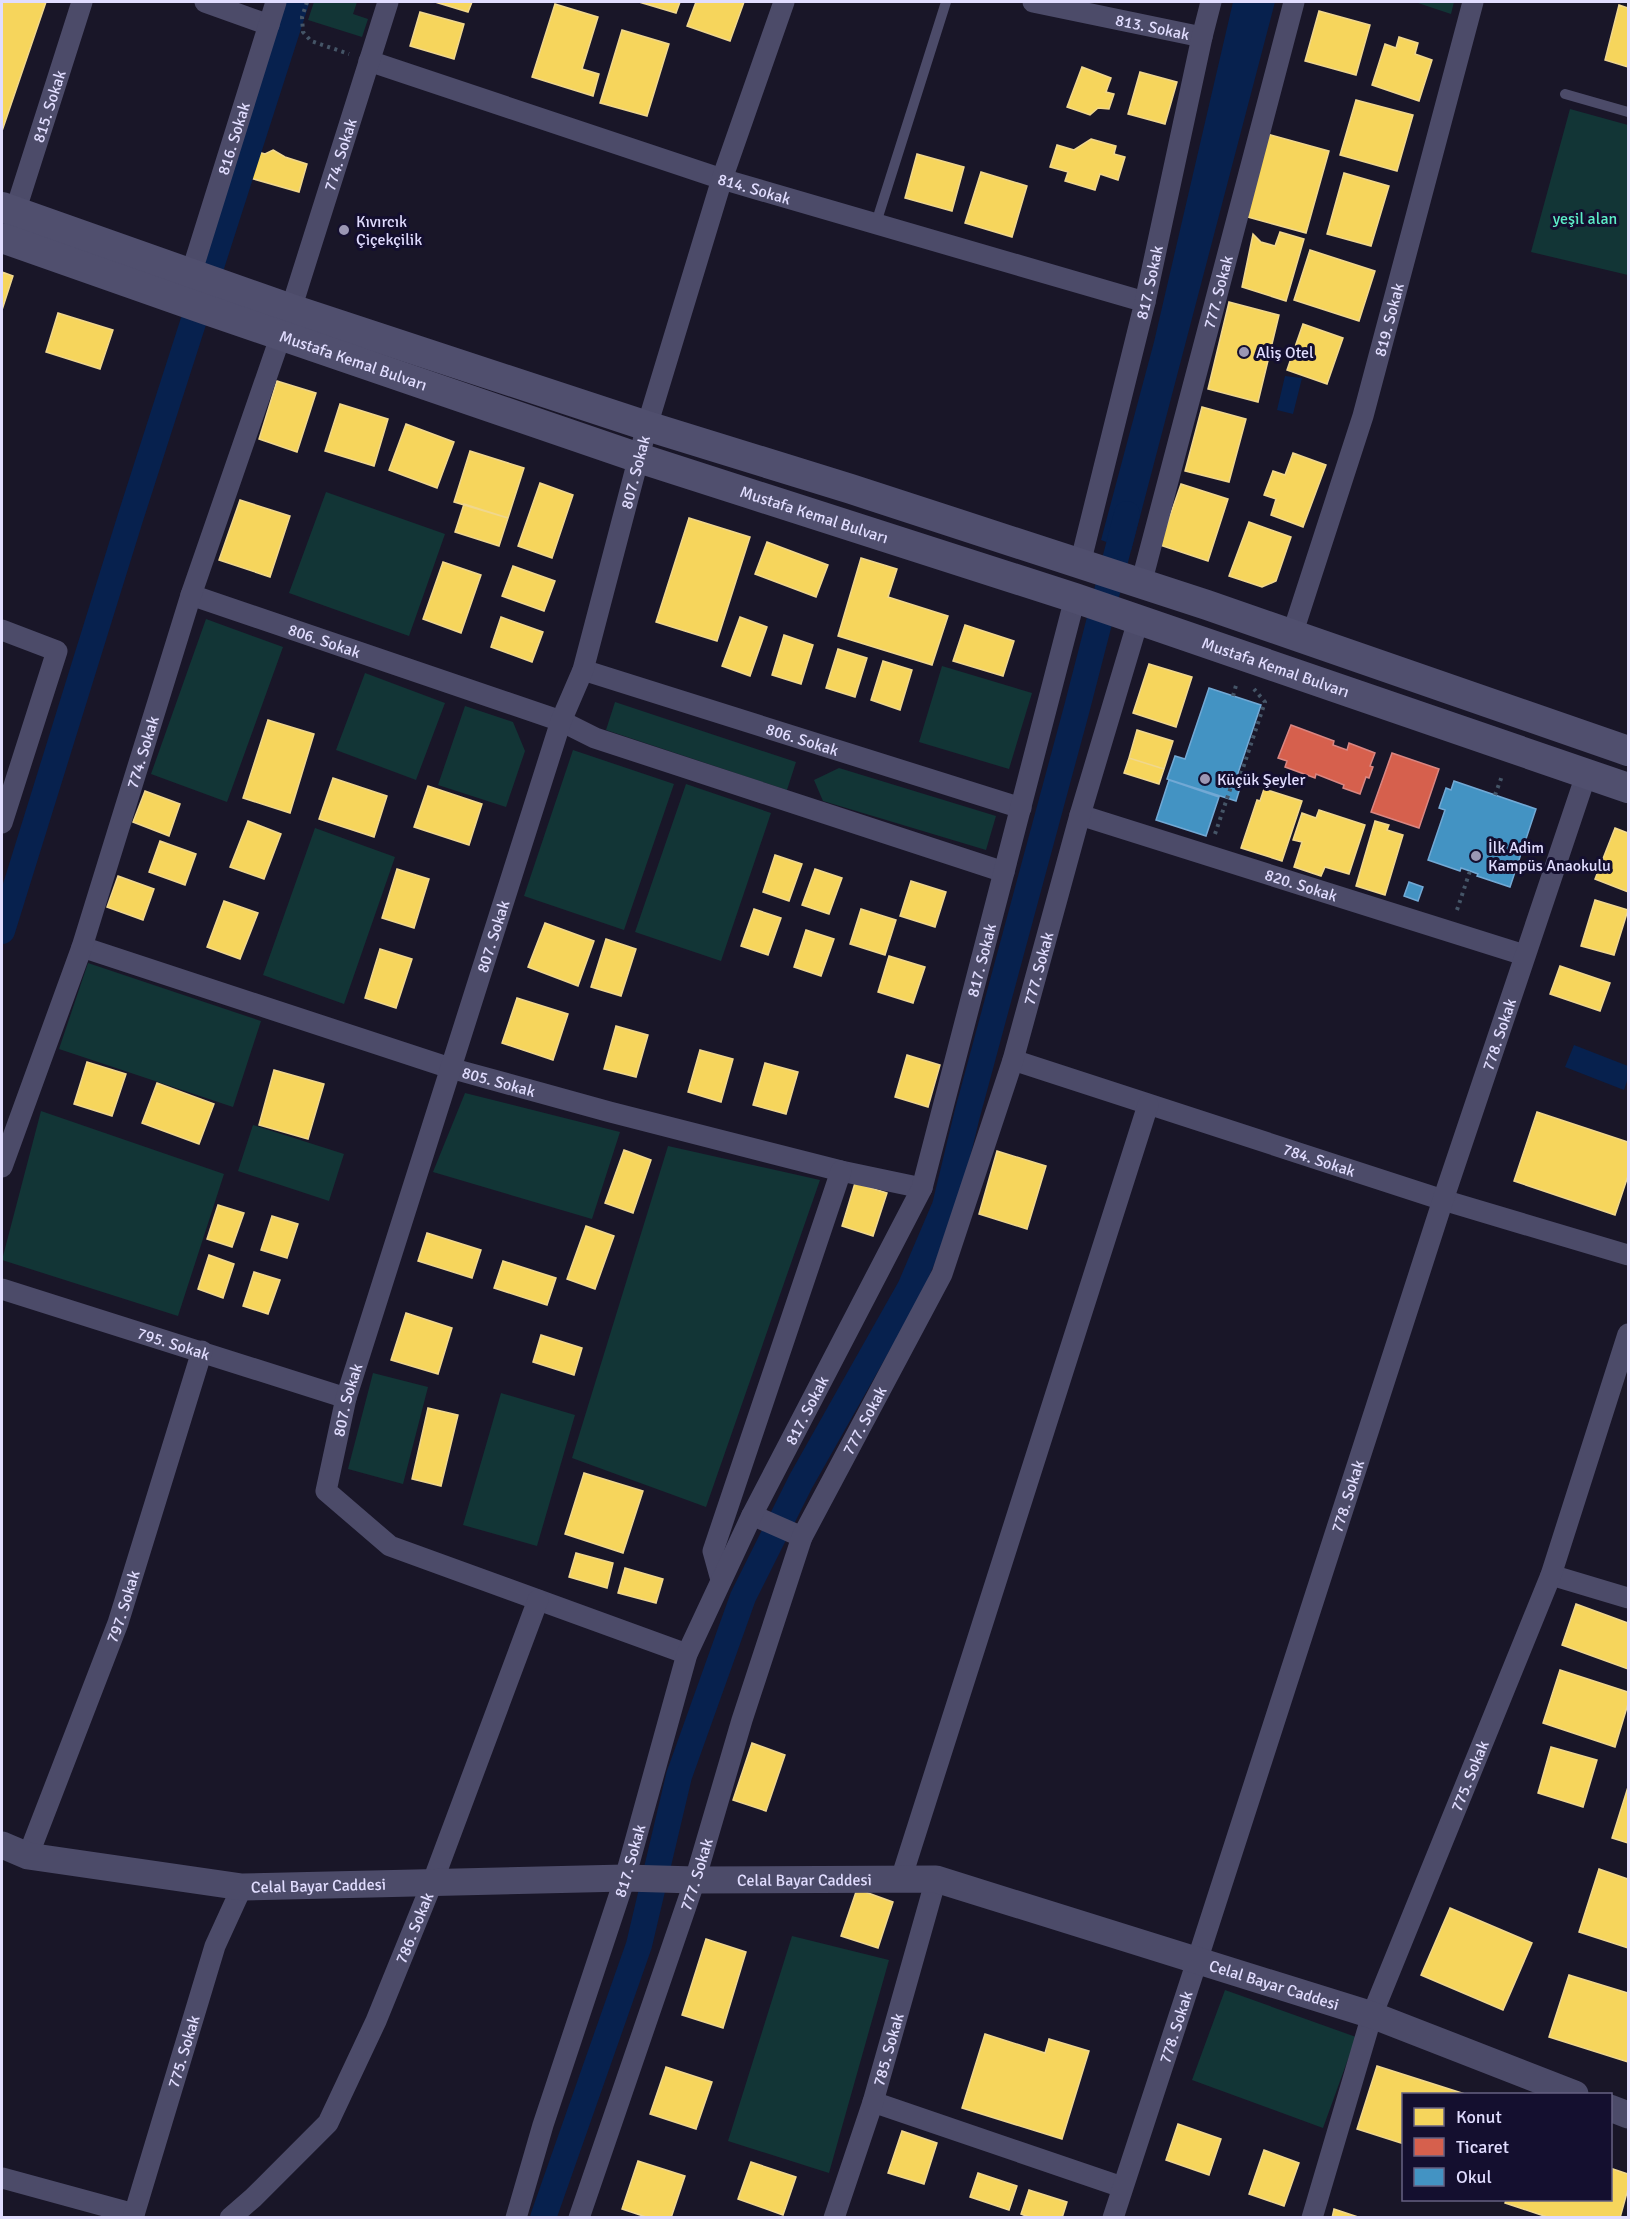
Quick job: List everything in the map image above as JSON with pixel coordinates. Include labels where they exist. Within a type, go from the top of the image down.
[{"type":"main road","name":"Mustafa Kemal Bulvarı","points":[[6,219],[185,287],[286,322],[639,458],[1075,598],[1629,788]]},
{"type":"main road","name":"Mustafa Kemal Bulvarı","points":[[286,322],[647,426],[862,492],[1292,634],[1629,751]]},
{"type":"street","name":"815. Sokak","points":[[6,219],[82,2]]},
{"type":"street","points":[[205,2],[269,25]]},
{"type":"street","name":"816. Sokak","points":[[185,287],[276,2]]},
{"type":"street","name":"774. Sokak","points":[[2,1167],[82,947],[191,595],[286,322],[388,2]]},
{"type":"street","name":"807. Sokak","points":[[687,1654],[390,1546],[326,1491],[346,1398],[561,721],[583,670],[647,426],[722,179],[784,2]]},
{"type":"street","name":"813. Sokak","points":[[1033,2],[1072,5],[1202,37]]},
{"type":"street","name":"817. Sokak","points":[[1080,564],[1145,302],[1202,37],[1212,2]]},
{"type":"street","name":"777. Sokak","points":[[1141,584],[1294,2]]},
{"type":"street","name":"819. Sokak","points":[[1292,634],[1363,416],[1473,2]]},
{"type":"street","name":"814. Sokak","points":[[369,61],[722,179],[1145,302]]},
{"type":"street","name":"806. Sokak","points":[[191,595],[561,721],[595,738],[1004,872]]},
{"type":"street","name":"817. Sokak","points":[[516,2217],[543,2124],[625,1878],[687,1654],[752,1515],[922,1188],[1075,598]]},
{"type":"street","name":"777. Sokak","points":[[579,2217],[695,1880],[742,1720],[802,1537],[942,1274],[1013,1060],[1080,815],[1138,621]]},
{"type":"street","points":[[2,630],[57,651],[2,823]]},
{"type":"street","name":"806. Sokak","points":[[583,670],[1021,808]]},
{"type":"street","name":"778. Sokak","points":[[1113,2217],[1443,1200],[1586,775]]},
{"type":"street","name":"820. Sokak","points":[[1080,815],[1524,956]]},
{"type":"street","name":"805. Sokak","points":[[82,947],[450,1068],[841,1171],[922,1188]]},
{"type":"street","name":"784. Sokak","points":[[1013,1060],[1443,1200],[1629,1255]]},
{"type":"street","points":[[901,1880],[1148,1105]]},
{"type":"street","points":[[722,1580],[713,1551],[841,1171]]},
{"type":"street","name":"795. Sokak","points":[[2,1289],[346,1398]]},
{"type":"street","name":"775. Sokak","points":[[1312,2217],[1372,2015],[1551,1575],[1629,1334]]},
{"type":"street","name":"797. Sokak","points":[[28,1856],[118,1623],[202,1351]]},
{"type":"street","points":[[752,1515],[802,1537]]},
{"type":"street","points":[[1551,1575],[1629,1598]]},
{"type":"street","name":"786. Sokak","points":[[230,2217],[253,2198],[328,2122],[376,2021],[433,1881],[538,1600]]},
{"type":"street","name":"Celal Bayar Caddesi","points":[[2,1845],[28,1856],[242,1887],[625,1878],[936,1879],[1372,2015],[1572,2093]]},
{"type":"street","name":"785. Sokak","points":[[834,2217],[873,2102],[936,1879]]},
{"type":"street","name":"775. Sokak","points":[[133,2216],[215,1946],[242,1887]]},
{"type":"street","points":[[873,2102],[1122,2187]]},
{"type":"street","points":[[1612,2108],[1629,2115]]},
{"type":"street","points":[[2,2178],[133,2216]]},
{"type":"lane","points":[[876,223],[946,2]]},
{"type":"lane","points":[[1565,94],[1629,112]]},
{"type":"path","points":[[307,2],[302,18],[303,32],[311,41],[369,61]]},
{"type":"path","points":[[1233,781],[1238,783],[1265,702],[1249,683]]},
{"type":"path","points":[[1212,841],[1235,775]]},
{"type":"path","points":[[1496,795],[1502,776]]},
{"type":"path","points":[[1454,919],[1470,871]]},
{"type":"green space","points":[[314,2],[357,2],[353,14],[368,19],[362,37],[308,20]]},
{"type":"green space","points":[[1415,2],[1454,2],[1451,14]]},
{"type":"green space","name":"yeşil alan","points":[[1570,109],[1628,125],[1628,275],[1531,252]]},
{"type":"green space","points":[[326,492],[445,534],[409,636],[289,593]]},
{"type":"green space","points":[[206,619],[283,647],[227,802],[151,774]]},
{"type":"green space","points":[[942,666],[1032,693],[1009,769],[919,742]]},
{"type":"green space","points":[[365,673],[445,703],[416,780],[336,750]]},
{"type":"green space","points":[[615,702],[796,762],[787,790],[606,730]]},
{"type":"green space","points":[[465,706],[513,722],[525,751],[506,807],[438,785]]},
{"type":"green space","points":[[573,750],[674,784],[624,930],[524,896]]},
{"type":"green space","points":[[839,768],[996,816],[986,850],[823,801],[814,780]]},
{"type":"green space","points":[[686,784],[771,813],[721,961],[635,932]]},
{"type":"green space","points":[[315,828],[395,857],[344,1004],[263,975]]},
{"type":"green space","points":[[88,963],[261,1021],[233,1107],[59,1049]]},
{"type":"green space","points":[[465,1093],[620,1132],[592,1219],[433,1172]]},
{"type":"green space","points":[[41,1111],[224,1174],[178,1316],[2,1260]]},
{"type":"green space","points":[[253,1125],[344,1154],[329,1201],[238,1171]]},
{"type":"green space","points":[[668,1146],[820,1180],[706,1507],[572,1458]]},
{"type":"green space","points":[[373,1373],[428,1387],[403,1484],[348,1469]]},
{"type":"green space","points":[[501,1393],[575,1415],[537,1546],[463,1525]]},
{"type":"green space","points":[[792,1936],[889,1960],[829,2173],[728,2141]]},
{"type":"green space","points":[[1225,1990],[1356,2037],[1323,2128],[1192,2080]]},
{"type":"water","points":[[1233,2],[1275,2],[1131,551],[1101,540],[1154,342]]},
{"type":"water","points":[[1285,376],[1302,378],[1293,414],[1277,410]]},
{"type":"water","points":[[1574,1045],[1628,1066],[1628,1078],[1624,1090],[1565,1067]]},
{"type":"building: Konut","points":[[2,2],[46,2],[2,131]]},
{"type":"building: Konut","points":[[435,2],[472,2],[468,12]]},
{"type":"building: Konut","points":[[639,2],[680,2],[676,13]]},
{"type":"building: Konut","points":[[696,2],[744,2],[730,41],[687,26]]},
{"type":"building: Konut","points":[[555,4],[598,17],[582,69],[599,74],[593,96],[532,77]]},
{"type":"building: Konut","points":[[1619,5],[1628,8],[1628,67],[1605,60]]},
{"type":"building: Konut","points":[[1319,11],[1370,25],[1356,75],[1305,61]]},
{"type":"building: Konut","points":[[420,12],[464,24],[454,59],[410,46]]},
{"type":"building: Konut","points":[[622,30],[669,44],[647,116],[600,103]]},
{"type":"building: Konut","points":[[1399,37],[1418,43],[1415,54],[1432,60],[1419,101],[1372,85],[1385,44],[1396,48]]},
{"type":"building: Konut","points":[[1082,67],[1111,78],[1106,92],[1114,94],[1109,109],[1098,108],[1090,115],[1067,107]]},
{"type":"building: Konut","points":[[1140,72],[1177,82],[1165,124],[1128,114]]},
{"type":"building: Konut","points":[[1356,100],[1413,115],[1397,171],[1340,155]]},
{"type":"building: Konut","points":[[1267,134],[1329,151],[1306,233],[1244,216]]},
{"type":"building: Konut","points":[[1091,139],[1116,146],[1114,154],[1125,157],[1118,180],[1100,174],[1095,190],[1065,181],[1068,172],[1050,167],[1057,145],[1074,150]]},
{"type":"building: Konut","points":[[273,150],[285,157],[307,164],[299,192],[250,178],[258,152],[265,154]]},
{"type":"building: Konut","points":[[917,154],[964,167],[952,211],[905,198]]},
{"type":"building: Konut","points":[[981,172],[1027,186],[1012,237],[965,223]]},
{"type":"building: Konut","points":[[1344,173],[1389,186],[1371,246],[1327,234]]},
{"type":"building: Konut","points":[[1280,232],[1304,239],[1286,301],[1242,287],[1253,234],[1261,242],[1275,246]]},
{"type":"building: Konut","points":[[1310,250],[1375,271],[1359,321],[1294,300]]},
{"type":"building: Konut","points":[[2,272],[13,276],[2,310]]},
{"type":"building: Konut","name":"Aliş Otel","points":[[1229,302],[1279,315],[1258,402],[1208,389]]},
{"type":"building: Konut","points":[[58,313],[113,330],[100,369],[46,352]]},
{"type":"building: Konut","points":[[1303,324],[1343,338],[1327,384],[1287,370]]},
{"type":"building: Konut","points":[[277,381],[316,393],[297,452],[259,439]]},
{"type":"building: Konut","points":[[340,404],[388,419],[374,466],[325,451]]},
{"type":"building: Konut","points":[[1202,407],[1246,419],[1229,482],[1185,471]]},
{"type":"building: Konut","points":[[406,424],[454,442],[437,488],[389,470]]},
{"type":"building: Konut","points":[[470,451],[524,468],[508,518],[454,502]]},
{"type":"building: Konut","points":[[1293,453],[1326,465],[1303,527],[1271,515],[1276,499],[1264,495],[1273,471],[1285,475]]},
{"type":"building: Konut","points":[[540,483],[573,495],[552,558],[518,546]]},
{"type":"building: Konut","points":[[1181,484],[1228,499],[1208,561],[1160,545]]},
{"type":"building: Konut","points":[[240,500],[290,516],[270,577],[219,560]]},
{"type":"building: Konut","points":[[464,504],[508,518],[499,546],[455,532]]},
{"type":"building: Konut","points":[[689,518],[750,537],[717,641],[656,622]]},
{"type":"building: Konut","points":[[1249,522],[1291,537],[1276,581],[1262,587],[1229,576]]},
{"type":"building: Konut","points":[[767,542],[828,565],[816,597],[755,574]]},
{"type":"building: Konut","points":[[861,558],[897,569],[888,597],[948,616],[932,665],[838,636]]},
{"type":"building: Konut","points":[[443,562],[481,575],[461,633],[423,619]]},
{"type":"building: Konut","points":[[513,566],[555,581],[544,611],[502,596]]},
{"type":"building: Konut","points":[[501,617],[543,632],[532,662],[491,647]]},
{"type":"building: Konut","points":[[740,617],[767,627],[750,676],[722,666]]},
{"type":"building: Konut","points":[[965,625],[1014,641],[1003,676],[953,661]]},
{"type":"building: Konut","points":[[784,635],[813,645],[801,684],[772,675]]},
{"type":"building: Konut","points":[[838,649],[867,658],[855,697],[826,688]]},
{"type":"building: Konut","points":[[883,661],[912,670],[900,710],[871,700]]},
{"type":"building: Konut","points":[[1149,664],[1192,677],[1176,727],[1133,713]]},
{"type":"building: Konut","points":[[268,720],[314,734],[290,813],[243,798]]},
{"type":"building: Konut","points":[[1137,730],[1173,741],[1164,769],[1129,758]]},
{"type":"building: Konut","points":[[1129,758],[1164,769],[1159,784],[1124,773]]},
{"type":"building: Konut","points":[[333,778],[387,796],[374,837],[319,819]]},
{"type":"building: Konut","points":[[428,786],[482,804],[469,845],[414,827]]},
{"type":"building: Konut","points":[[1264,789],[1302,801],[1282,861],[1241,848],[1257,800],[1260,801]]},
{"type":"building: Konut","points":[[145,791],[180,804],[169,836],[133,822]]},
{"type":"building: Konut","points":[[1319,810],[1365,825],[1349,874],[1325,867],[1321,876],[1294,867],[1302,842],[1293,840],[1302,813],[1316,818]]},
{"type":"building: Konut","points":[[248,821],[281,834],[264,879],[230,867]]},
{"type":"building: Konut","points":[[1375,821],[1389,825],[1387,830],[1403,835],[1385,895],[1356,886]]},
{"type":"building: Konut","points":[[1615,828],[1628,833],[1628,892],[1595,879]]},
{"type":"building: Konut","points":[[160,841],[196,854],[185,885],[149,872]]},
{"type":"building: Konut","points":[[775,855],[802,864],[789,901],[763,892]]},
{"type":"building: Konut","points":[[397,869],[429,879],[414,928],[382,918]]},
{"type":"building: Konut","points":[[815,869],[842,878],[829,914],[802,905]]},
{"type":"building: Konut","points":[[118,876],[154,889],[143,920],[107,907]]},
{"type":"building: Konut","points":[[911,881],[946,892],[935,927],[900,916]]},
{"type":"building: Konut","points":[[1595,900],[1628,910],[1614,955],[1581,946]]},
{"type":"building: Konut","points":[[224,901],[258,913],[240,959],[207,947]]},
{"type":"building: Konut","points":[[754,909],[781,918],[768,955],[741,946]]},
{"type":"building: Konut","points":[[861,909],[896,920],[885,955],[850,944]]},
{"type":"building: Konut","points":[[545,923],[594,941],[578,986],[528,967]]},
{"type":"building: Konut","points":[[806,930],[834,939],[821,976],[794,967]]},
{"type":"building: Konut","points":[[606,939],[636,949],[621,996],[591,987]]},
{"type":"building: Konut","points":[[380,949],[412,959],[396,1008],[365,998]]},
{"type":"building: Konut","points":[[889,956],[925,967],[913,1003],[878,992]]},
{"type":"building: Konut","points":[[1560,966],[1610,983],[1600,1011],[1550,994]]},
{"type":"building: Konut","points":[[517,998],[568,1014],[553,1060],[502,1043]]},
{"type":"building: Konut","points":[[616,1026],[648,1035],[636,1077],[604,1069]]},
{"type":"building: Konut","points":[[700,1050],[733,1059],[721,1102],[688,1092]]},
{"type":"building: Konut","points":[[907,1055],[940,1065],[928,1107],[895,1097]]},
{"type":"building: Konut","points":[[87,1062],[126,1074],[112,1116],[74,1104]]},
{"type":"building: Konut","points":[[765,1063],[798,1072],[786,1114],[753,1105]]},
{"type":"building: Konut","points":[[274,1070],[324,1084],[308,1139],[259,1125]]},
{"type":"building: Konut","points":[[157,1083],[214,1104],[199,1144],[142,1123]]},
{"type":"building: Konut","points":[[1537,1112],[1628,1142],[1628,1176],[1615,1215],[1514,1181]]},
{"type":"building: Konut","points":[[624,1150],[651,1160],[633,1213],[605,1203]]},
{"type":"building: Konut","points":[[997,1151],[1046,1166],[1027,1229],[979,1214]]},
{"type":"building: Konut","points":[[855,1183],[887,1193],[873,1236],[842,1226]]},
{"type":"building: Konut","points":[[218,1205],[244,1213],[232,1247],[207,1239]]},
{"type":"building: Konut","points":[[272,1216],[298,1224],[287,1258],[261,1250]]},
{"type":"building: Konut","points":[[586,1226],[614,1236],[595,1289],[567,1279]]},
{"type":"building: Konut","points":[[427,1233],[481,1250],[472,1278],[418,1261]]},
{"type":"building: Konut","points":[[209,1255],[234,1264],[223,1298],[198,1289]]},
{"type":"building: Konut","points":[[503,1261],[556,1278],[547,1305],[494,1288]]},
{"type":"building: Konut","points":[[254,1272],[280,1280],[268,1314],[243,1306]]},
{"type":"building: Konut","points":[[406,1313],[452,1328],[438,1374],[391,1360]]},
{"type":"building: Konut","points":[[541,1335],[582,1348],[574,1375],[533,1362]]},
{"type":"building: Konut","points":[[428,1408],[458,1415],[441,1486],[412,1479]]},
{"type":"building: Konut","points":[[584,1473],[643,1491],[623,1553],[565,1534]]},
{"type":"building: Konut","points":[[576,1553],[613,1563],[607,1588],[569,1577]]},
{"type":"building: Konut","points":[[625,1568],[663,1579],[656,1603],[618,1593]]},
{"type":"building: Konut","points":[[1576,1604],[1628,1623],[1628,1669],[1562,1645]]},
{"type":"building: Konut","points":[[1560,1670],[1628,1692],[1628,1704],[1615,1747],[1543,1723]]},
{"type":"building: Konut","points":[[752,1743],[785,1755],[766,1811],[733,1800]]},
{"type":"building: Konut","points":[[1551,1747],[1597,1760],[1583,1807],[1538,1793]]},
{"type":"building: Konut","points":[[1628,1787],[1628,1843],[1612,1838]]},
{"type":"building: Konut","points":[[1599,1869],[1628,1879],[1628,1948],[1579,1932]]},
{"type":"building: Konut","points":[[857,1889],[893,1902],[878,1948],[841,1936]]},
{"type":"building: Konut","points":[[1450,1908],[1532,1943],[1503,2010],[1421,1975]]},
{"type":"building: Konut","points":[[706,1939],[746,1952],[723,2028],[682,2015]]},
{"type":"building: Konut","points":[[1569,1975],[1628,1993],[1628,2062],[1549,2037]]},
{"type":"building: Konut","points":[[985,2034],[1045,2053],[1049,2039],[1089,2051],[1062,2139],[962,2108]]},
{"type":"building: Konut","points":[[1377,2066],[1462,2093],[1402,2093],[1402,2143],[1357,2129]]},
{"type":"building: Konut","points":[[666,2067],[712,2082],[696,2129],[650,2114]]},
{"type":"building: Konut","points":[[1178,2124],[1221,2139],[1209,2175],[1166,2160]]},
{"type":"building: Konut","points":[[902,2131],[937,2143],[924,2184],[888,2173]]},
{"type":"building: Konut","points":[[1264,2150],[1299,2163],[1284,2206],[1249,2194]]},
{"type":"building: Konut","points":[[638,2161],[685,2176],[671,2218],[649,2218],[622,2209]]},
{"type":"building: Konut","points":[[751,2162],[796,2177],[783,2215],[738,2199]]},
{"type":"building: Konut","points":[[1612,2169],[1628,2174],[1628,2189],[1620,2218],[1550,2218],[1505,2203],[1506,2201],[1612,2201]]},
{"type":"building: Konut","points":[[978,2173],[1017,2186],[1009,2210],[970,2197]]},
{"type":"building: Konut","points":[[1029,2190],[1067,2202],[1062,2218],[1031,2218],[1021,2214]]},
{"type":"building: Konut","points":[[1334,2209],[1361,2218],[1332,2218]]},
{"type":"building: Ticaret","points":[[1291,725],[1334,741],[1333,745],[1347,750],[1349,743],[1375,753],[1370,766],[1373,767],[1369,778],[1366,777],[1360,794],[1316,774],[1315,778],[1285,767],[1287,761],[1278,758]]},
{"type":"building: Ticaret","points":[[1392,753],[1439,769],[1419,828],[1371,812]]},
{"type":"building: Okul","points":[[1209,688],[1261,705],[1237,776],[1243,778],[1236,801],[1167,779],[1175,756],[1185,759]]},
{"type":"building: Okul","points":[[1169,780],[1219,797],[1206,836],[1156,820]]},
{"type":"building: Okul","points":[[1454,781],[1536,809],[1510,887],[1461,868],[1460,871],[1428,860],[1445,810],[1439,808],[1446,788],[1451,790]]},
{"type":"building: Okul","points":[[1409,882],[1423,887],[1418,901],[1404,896]]},
{"type":"waterway","points":[[2,931],[130,519],[296,2]]},
{"type":"waterway","points":[[543,2218],[639,1945],[679,1776],[743,1597],[801,1481],[910,1288],[945,1206],[967,1115],[1127,514]]},
{"type":"place","name":"Kıvırcık Çiçekçilik","points":[[344,230]]},
{"type":"place","name":"Aliş Otel","points":[[1244,352]]},
{"type":"place","name":"Küçük Şeyler","points":[[1205,779]]},
{"type":"place","name":"İlk Adim Kampüs Anaokulu","points":[[1476,856]]}]
